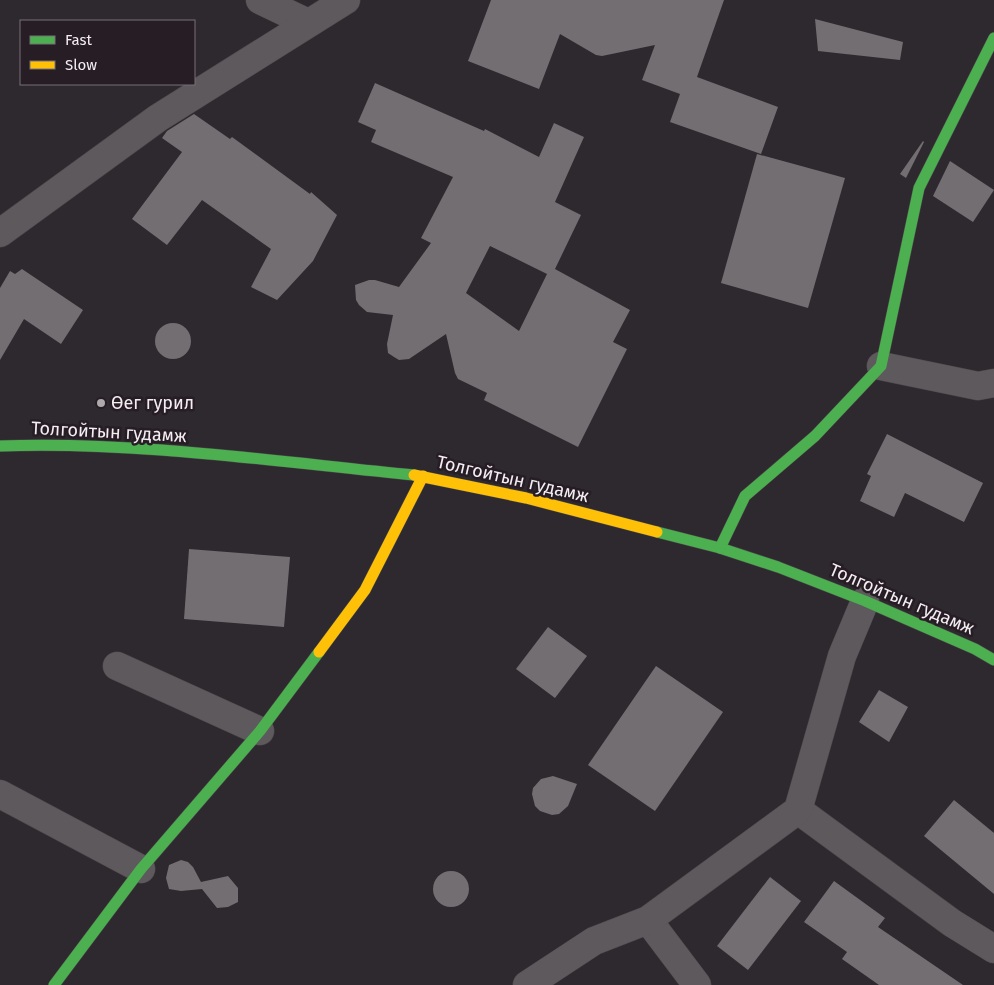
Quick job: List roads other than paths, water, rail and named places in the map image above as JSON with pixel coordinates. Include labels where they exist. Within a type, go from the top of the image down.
[{"type":"street","points":[[260,0],[308,23]]},
{"type":"street","points":[[4,223],[158,118],[346,0]]},
{"type":"street","points":[[720,548],[745,496],[814,436],[882,366],[920,188],[994,38]]},
{"type":"street","points":[[882,366],[978,386],[994,384]]},
{"type":"street","name":"Толгойтын гудамж","points":[[0,446],[26,445],[150,449],[423,476],[526,498],[720,548],[778,567],[865,601],[994,660]]},
{"type":"street","points":[[54,985],[141,869],[260,732],[365,590],[423,476]]},
{"type":"street","points":[[527,985],[594,941],[648,920],[798,810],[842,656],[865,601]]},
{"type":"street","points":[[117,666],[260,732]]},
{"type":"street","points":[[0,794],[141,869]]},
{"type":"street","points":[[798,810],[952,923],[994,949]]},
{"type":"street","points":[[648,920],[697,985]]},
{"type":"place","name":"Өег гурил","points":[[101,403]]}]
